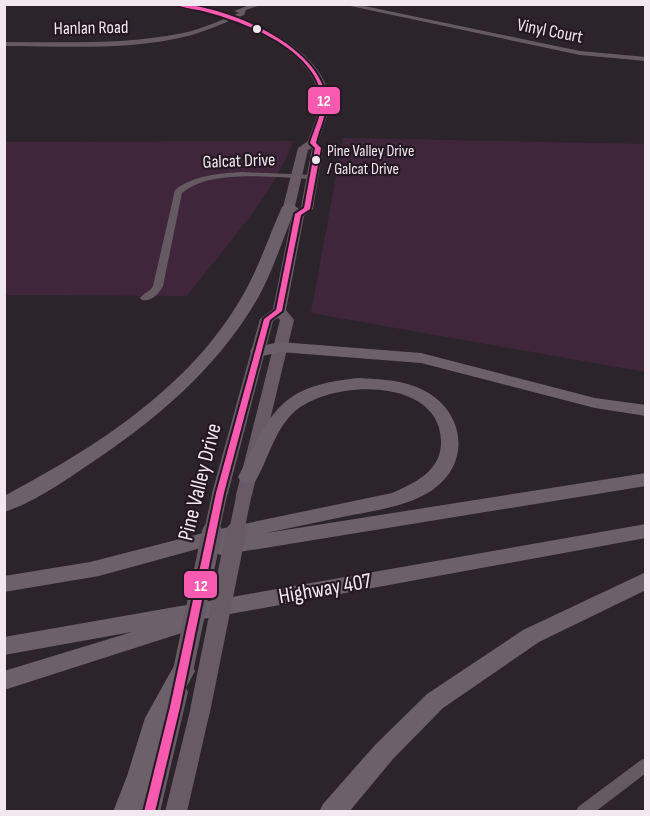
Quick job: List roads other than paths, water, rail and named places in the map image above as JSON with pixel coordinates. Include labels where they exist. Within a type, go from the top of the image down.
[{"type":"highway","points":[[4,505],[42,486],[80,462],[183,385],[204,361],[250,297],[293,211]]},
{"type":"highway","points":[[258,352],[280,347],[421,358],[595,403],[645,411]]},
{"type":"highway","points":[[88,570],[215,537],[397,500],[420,489],[441,471],[452,444],[448,422],[432,403],[408,392],[366,384],[341,384],[318,389],[292,405],[276,421],[246,486]]},
{"type":"highway","points":[[4,584],[645,478]]},
{"type":"highway","name":"Highway 407","points":[[4,646],[645,531]]},
{"type":"highway","points":[[332,812],[384,752],[435,701],[531,636],[645,580]]},
{"type":"highway","points":[[4,681],[253,602]]},
{"type":"highway","points":[[126,812],[140,776],[157,718],[169,706],[183,671]]},
{"type":"main road","name":"Pine Valley Drive","points":[[178,5],[183,10],[220,18],[261,33],[297,54],[318,78],[324,98],[313,143],[303,148],[297,176],[279,311],[267,319],[220,493],[183,671]]},
{"type":"main road","name":"Pine Valley Drive","points":[[293,211],[307,209],[318,148],[313,143]]},
{"type":"main road","name":"Pine Valley Drive","points":[[176,812],[200,711],[246,486],[287,320],[279,311]]},
{"type":"main road","points":[[149,812],[169,706]]},
{"type":"street","points":[[220,18],[242,14],[243,10],[260,4]]},
{"type":"street","name":"Vinyl Court","points":[[344,4],[580,52],[645,59]]},
{"type":"street","name":"Hanlan Road","points":[[4,44],[102,44],[147,41],[187,34],[220,18]]},
{"type":"street","name":"Galcat Drive","points":[[145,298],[155,292],[158,286],[178,192],[184,185],[196,178],[218,175],[313,177]]},
{"type":"street","points":[[590,809],[645,764]]},
{"type":"place","name":"Pine Valley Drive / Galcat Drive","points":[[316,160]]}]
